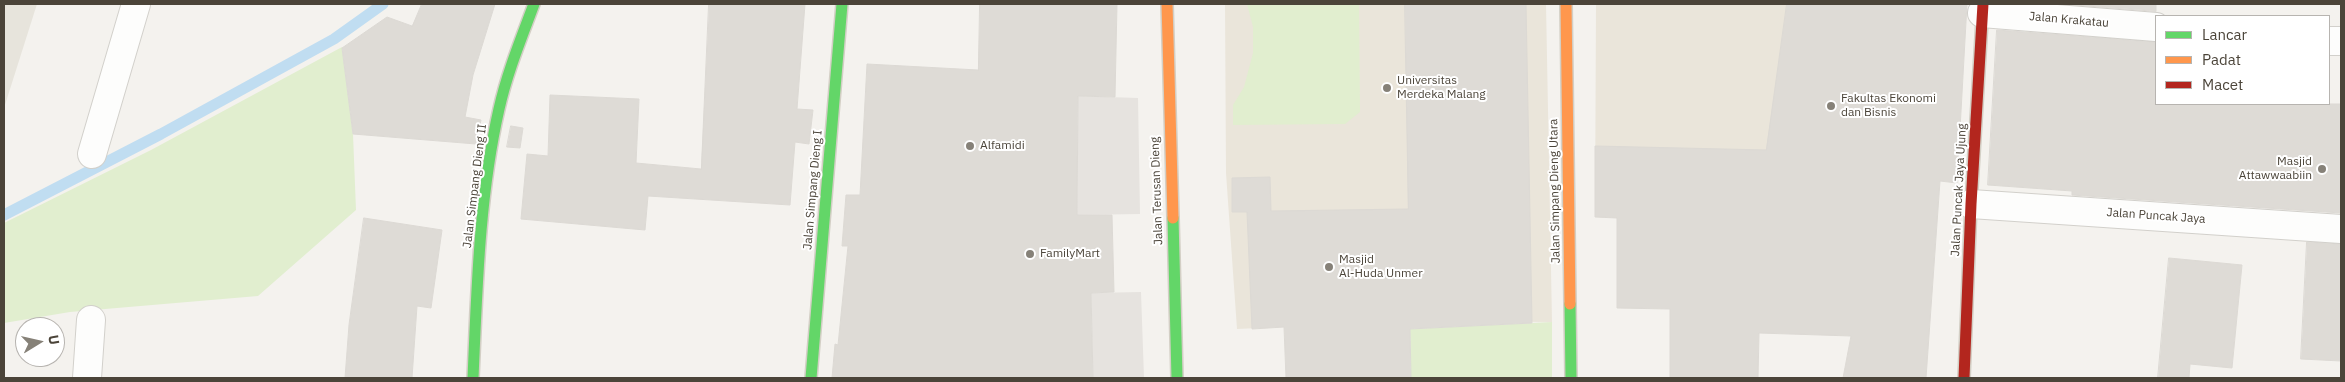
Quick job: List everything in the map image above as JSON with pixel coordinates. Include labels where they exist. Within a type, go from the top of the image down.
[{"type":"street","points":[[92,154],[136,4]]},
{"type":"street","name":"Jalan Simpang Dieng II","points":[[473,378],[477,286],[487,180],[499,108],[534,4]]},
{"type":"street","name":"Jalan Simpang Dieng I","points":[[811,378],[842,4]]},
{"type":"street","name":"Jalan Terusan Dieng","points":[[1167,4],[1177,378]]},
{"type":"street","name":"Jalan Simpang Dieng Utara","points":[[1566,4],[1571,378]]},
{"type":"street","name":"Jalan Krakatau","points":[[1983,8],[2155,27]]},
{"type":"street","name":"Jalan Puncak Jaya Ujung","points":[[1964,378],[1971,204],[1983,8]]},
{"type":"street","name":"Jalan Puncak Jaya","points":[[1971,204],[2341,229]]},
{"type":"street","points":[[87,378],[91,320]]},
{"type":"shaded area","points":[[4,4],[37,4],[4,108]]},
{"type":"shaded area","name":"Universitas Merdeka Malang","points":[[1225,4],[1546,4],[1552,322],[1410,321],[1237,329],[1226,173]]},
{"type":"shaded area","points":[[1596,4],[1904,4],[1873,228],[1595,217]]},
{"type":"shaded area","points":[[1078,96],[1138,98],[1140,214],[1077,215]]},
{"type":"shaded area","points":[[1141,292],[1144,378],[1093,378],[1091,293]]},
{"type":"green space","points":[[1247,4],[1359,4],[1360,112],[1345,124],[1233,125],[1233,105],[1244,87],[1253,53],[1253,27]]},
{"type":"green space","points":[[342,47],[353,134],[356,210],[258,296],[70,312],[40,317],[15,317],[15,321],[4,323],[4,223],[151,150]]},
{"type":"green space","points":[[1552,322],[1552,378],[1411,378],[1410,329]]},
{"type":"building","points":[[422,4],[495,4],[473,75],[465,117],[481,120],[476,144],[353,134],[342,48],[387,17],[412,26]]},
{"type":"building","points":[[709,4],[805,4],[797,109],[813,110],[809,144],[795,142],[790,205],[648,196],[645,230],[521,219],[527,154],[548,156],[550,95],[639,99],[636,163],[701,169]]},
{"type":"building","points":[[980,4],[1117,4],[1115,97],[1078,96],[1077,215],[1112,215],[1114,292],[1091,293],[1093,378],[832,378],[835,344],[838,345],[848,246],[842,246],[846,195],[860,195],[867,64],[978,70]]},
{"type":"building","points":[[1405,4],[1526,4],[1532,323],[1410,329],[1411,378],[1286,378],[1284,327],[1252,329],[1247,212],[1232,212],[1232,178],[1270,177],[1271,211],[1408,209]]},
{"type":"building","points":[[1787,4],[1967,4],[1957,183],[1940,181],[1926,378],[1843,378],[1851,336],[1759,333],[1758,378],[1670,378],[1670,309],[1617,308],[1617,218],[1595,217],[1595,146],[1766,150]]},
{"type":"building","points":[[2062,4],[2156,4],[2156,11]]},
{"type":"building","points":[[1997,30],[2155,42],[2155,105],[2341,104],[2341,213],[2072,195],[2072,191],[1988,185]]},
{"type":"building","points":[[511,126],[523,128],[520,148],[507,147]]},
{"type":"building","points":[[364,218],[442,230],[431,308],[417,306],[412,378],[345,378],[349,325]]},
{"type":"building","points":[[2307,242],[2341,244],[2341,361],[2301,359]]},
{"type":"building","points":[[2169,258],[2242,265],[2232,368],[2190,364],[2189,378],[2158,378]]},
{"type":"waterway","points":[[4,215],[161,134],[334,39],[383,4]]},
{"type":"traffic: fast","points":[[473,378],[480,243],[492,142],[506,82],[534,4]]},
{"type":"traffic: fast","points":[[811,378],[842,4]]},
{"type":"traffic: fast","points":[[1173,218],[1177,378]]},
{"type":"traffic: fast","points":[[1570,304],[1571,378]]},
{"type":"traffic: slow","points":[[1167,4],[1173,218]]},
{"type":"traffic: slow","points":[[1566,4],[1570,304]]},
{"type":"traffic: jam","points":[[1964,378],[1971,204],[1983,4]]},
{"type":"place","name":"Universitas Merdeka Malang","points":[[1387,88]]},
{"type":"place","name":"Fakultas Ekonomi dan Bisnis","points":[[1831,106]]},
{"type":"place","name":"Alfamidi","points":[[970,146]]},
{"type":"place","name":"Masjid Attawwaabiin","points":[[2322,169]]},
{"type":"place","name":"FamilyMart","points":[[1030,254]]},
{"type":"place","name":"Masjid Al-Huda Unmer","points":[[1329,267]]}]
